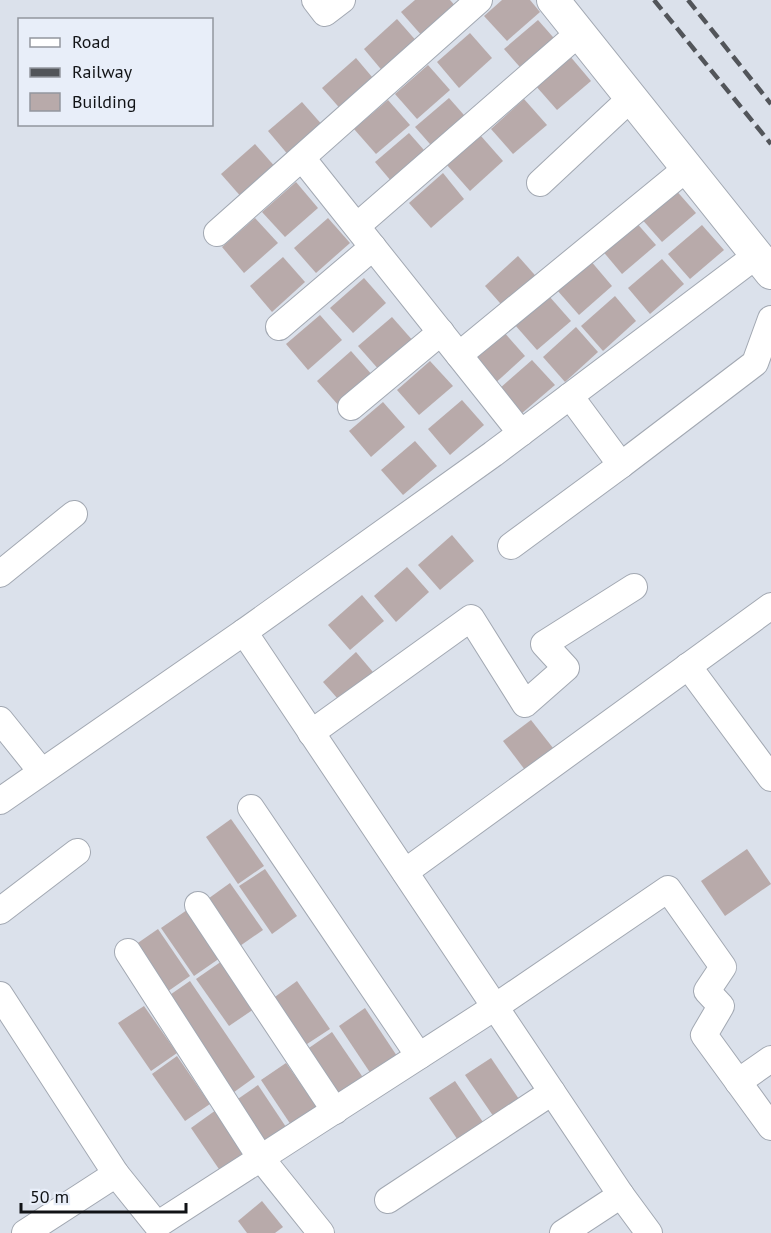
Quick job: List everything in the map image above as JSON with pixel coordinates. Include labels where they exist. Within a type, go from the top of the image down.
[{"type":"street","points":[[315,0],[325,13],[342,0]]},
{"type":"street","points":[[217,233],[479,0]]},
{"type":"street","points":[[0,801],[244,632],[570,396],[764,264],[553,0]]},
{"type":"street","points":[[357,226],[579,33]]},
{"type":"street","points":[[540,183],[631,98]]},
{"type":"street","points":[[302,158],[521,433]]},
{"type":"street","points":[[459,355],[687,168]]},
{"type":"street","points":[[279,327],[373,246]]},
{"type":"street","points":[[511,546],[756,363],[771,319]]},
{"type":"street","points":[[351,407],[441,332]]},
{"type":"street","points":[[570,396],[621,465]]},
{"type":"street","points":[[3,565],[74,514]]},
{"type":"street","points":[[311,733],[471,618],[525,704],[566,668],[544,644],[634,587]]},
{"type":"street","points":[[405,872],[771,606]]},
{"type":"street","points":[[244,632],[621,1195],[649,1233]]},
{"type":"street","points":[[688,666],[763,748],[771,778]]},
{"type":"street","points":[[0,720],[41,771]]},
{"type":"street","points":[[251,808],[419,1056]]},
{"type":"street","points":[[0,911],[76,852]]},
{"type":"street","points":[[0,995],[116,1174],[157,1226],[260,1157],[495,1007],[668,890],[723,967],[707,991],[721,1006],[704,1035],[771,1127]]},
{"type":"street","points":[[198,905],[335,1111]]},
{"type":"street","points":[[128,952],[260,1157],[321,1233]]},
{"type":"street","points":[[738,1082],[771,1059]]},
{"type":"street","points":[[388,1200],[552,1092]]},
{"type":"street","points":[[25,1233],[116,1174]]},
{"type":"street","points":[[563,1233],[621,1195]]},
{"type":"building","points":[[415,0],[450,0],[457,8],[423,37],[401,12]]},
{"type":"building","points":[[502,0],[530,0],[540,12],[507,41],[484,16]]},
{"type":"building","points":[[397,19],[419,44],[385,74],[364,49]]},
{"type":"building","points":[[538,20],[560,45],[526,74],[504,49]]},
{"type":"building","points":[[470,33],[492,58],[459,88],[437,62]]},
{"type":"building","points":[[569,55],[591,81],[557,110],[535,85]]},
{"type":"building","points":[[356,58],[378,84],[344,113],[322,88]]},
{"type":"building","points":[[428,65],[450,90],[417,119],[395,94]]},
{"type":"building","points":[[449,98],[471,123],[437,152],[415,127]]},
{"type":"building","points":[[524,99],[547,125],[513,154],[491,129]]},
{"type":"building","points":[[388,100],[410,125],[376,154],[354,129]]},
{"type":"building","points":[[302,102],[324,127],[290,157],[268,131]]},
{"type":"building","points":[[409,133],[431,158],[397,188],[375,162]]},
{"type":"building","points":[[481,136],[503,161],[470,191],[447,165]]},
{"type":"building","points":[[255,144],[277,169],[243,199],[221,174]]},
{"type":"building","points":[[443,173],[464,199],[431,228],[409,203]]},
{"type":"building","points":[[296,182],[318,208],[285,237],[262,212]]},
{"type":"building","points":[[674,188],[696,213],[662,242],[640,217]]},
{"type":"building","points":[[255,218],[278,243],[244,273],[222,247]]},
{"type":"building","points":[[328,218],[350,243],[316,273],[294,248]]},
{"type":"building","points":[[634,220],[656,245],[622,274],[601,249]]},
{"type":"building","points":[[702,225],[724,250],[690,279],[668,254]]},
{"type":"building","points":[[518,256],[541,282],[507,311],[485,286]]},
{"type":"building","points":[[283,257],[305,282],[272,312],[250,286]]},
{"type":"building","points":[[662,259],[684,284],[650,314],[628,288]]},
{"type":"building","points":[[590,260],[612,286],[579,315],[557,290]]},
{"type":"building","points":[[364,278],[386,303],[353,333],[330,308]]},
{"type":"building","points":[[549,296],[571,321],[537,350],[515,325]]},
{"type":"building","points":[[615,296],[636,321],[603,351],[581,326]]},
{"type":"building","points":[[320,315],[342,340],[308,370],[286,344]]},
{"type":"building","points":[[392,317],[414,342],[380,371],[358,346]]},
{"type":"building","points":[[576,327],[598,352],[565,382],[543,357]]},
{"type":"building","points":[[503,331],[525,356],[492,386],[470,360]]},
{"type":"building","points":[[351,351],[373,376],[339,406],[317,381]]},
{"type":"building","points":[[532,360],[555,385],[521,414],[499,389]]},
{"type":"building","points":[[430,361],[453,386],[419,415],[397,390]]},
{"type":"building","points":[[462,400],[484,425],[450,455],[428,429]]},
{"type":"building","points":[[383,402],[405,427],[371,457],[349,431]]},
{"type":"building","points":[[415,441],[437,466],[403,495],[381,470]]},
{"type":"building","points":[[452,535],[474,561],[440,590],[418,565]]},
{"type":"building","points":[[407,567],[429,592],[396,622],[374,596]]},
{"type":"building","points":[[362,595],[384,621],[350,650],[328,625]]},
{"type":"building","points":[[356,652],[378,678],[345,707],[323,682]]},
{"type":"building","points":[[531,720],[553,748],[525,770],[503,741]]},
{"type":"building","points":[[231,819],[264,866],[238,884],[206,837]]},
{"type":"building","points":[[747,849],[771,884],[725,916],[701,881]]},
{"type":"building","points":[[265,869],[297,916],[272,934],[239,886]]},
{"type":"building","points":[[230,883],[263,930],[237,948],[205,901]]},
{"type":"building","points":[[187,910],[220,958],[194,976],[161,928]]},
{"type":"building","points":[[158,929],[190,976],[164,994],[132,947]]},
{"type":"building","points":[[222,961],[254,1009],[229,1026],[196,979]]},
{"type":"building","points":[[190,981],[255,1077],[230,1095],[164,999]]},
{"type":"building","points":[[297,981],[330,1029],[304,1046],[272,999]]},
{"type":"building","points":[[144,1006],[177,1053],[151,1071],[118,1023]]},
{"type":"building","points":[[365,1008],[397,1056],[371,1074],[339,1026]]},
{"type":"building","points":[[332,1032],[364,1079],[339,1097],[306,1050]]},
{"type":"building","points":[[177,1056],[210,1104],[185,1121],[152,1074]]},
{"type":"building","points":[[491,1058],[523,1105],[498,1123],[465,1075]]},
{"type":"building","points":[[286,1063],[319,1110],[293,1128],[261,1080]]},
{"type":"building","points":[[455,1081],[487,1128],[462,1146],[429,1098]]},
{"type":"building","points":[[258,1085],[290,1133],[265,1150],[232,1103]]},
{"type":"building","points":[[216,1110],[249,1158],[223,1175],[191,1128]]},
{"type":"building","points":[[262,1201],[283,1227],[275,1233],[247,1233],[238,1221]]},
{"type":"railway","points":[[654,0],[771,144]]},
{"type":"railway","points":[[688,0],[771,104]]}]
